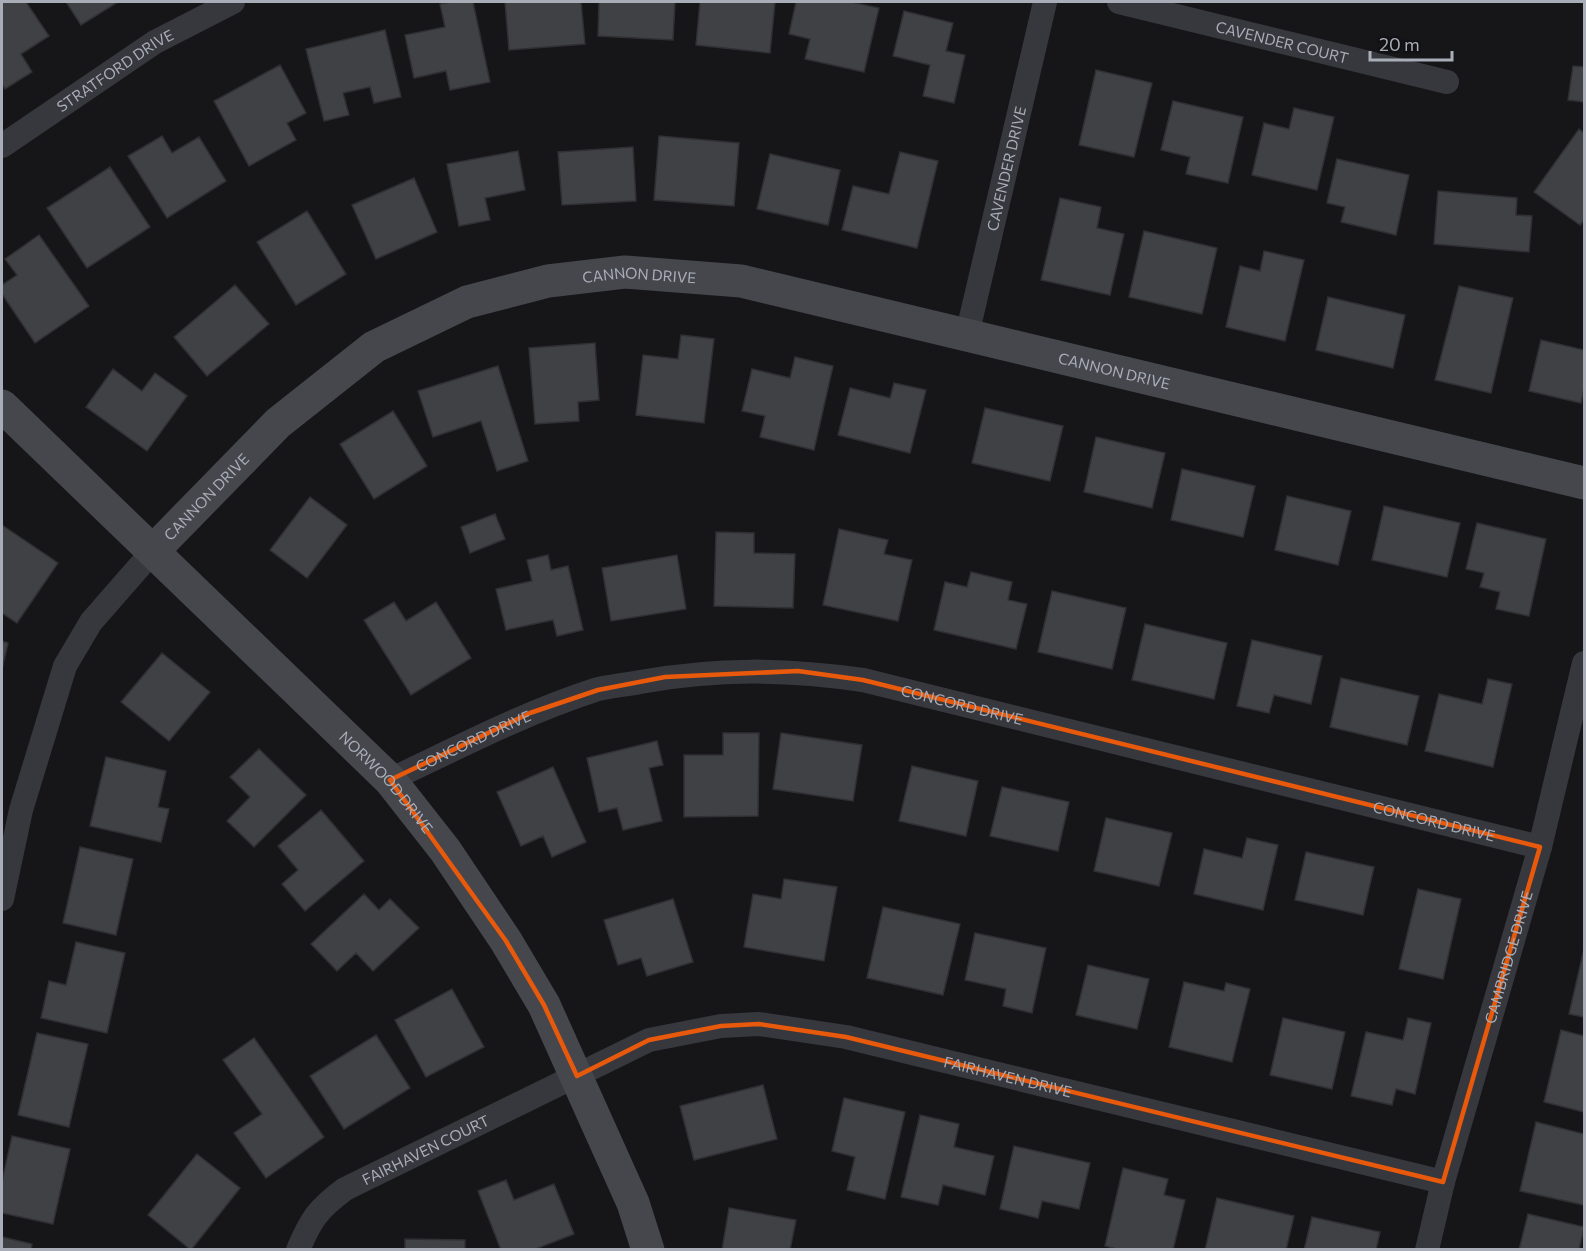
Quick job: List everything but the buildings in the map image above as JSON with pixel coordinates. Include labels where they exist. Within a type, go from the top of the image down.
[{"type":"street","name":"STRATFORD DRIVE","points":[[2,146],[155,42],[233,2]]},
{"type":"street","name":"CAVENDER DRIVE","points":[[967,335],[1045,2]]},
{"type":"street","name":"CAVENDER COURT","points":[[1119,2],[1447,82]]},
{"type":"street","name":"CANNON DRIVE","points":[[2,896],[21,810],[65,666],[91,622],[153,551],[278,423],[374,347],[467,302],[548,281],[636,273],[741,281],[1584,483]]},
{"type":"street","name":"NORWOOD DRIVE","points":[[2,406],[390,780],[445,850],[506,941],[544,1005],[633,1203],[648,1250]]},
{"type":"street","name":"CAMBRIDGE DRIVE","points":[[1427,1250],[1443,1182],[1540,847],[1584,663]]},
{"type":"street","name":"CONCORD DRIVE","points":[[390,780],[530,713],[598,690],[676,676],[743,670],[798,671],[863,680],[1540,847]]},
{"type":"street","name":"FAIRHAVEN DRIVE","points":[[577,1077],[649,1040],[721,1026],[759,1024],[846,1037],[1443,1182]]},
{"type":"street","name":"FAIRHAVEN COURT","points":[[298,1250],[309,1222],[320,1208],[345,1190],[577,1077]]},
{"type":"highlighted area","points":[[798,671],[863,680],[1540,847],[1443,1182],[846,1037],[759,1024],[721,1026],[649,1040],[577,1076],[544,1005],[506,941],[390,780],[530,713],[598,690],[665,677]]}]
